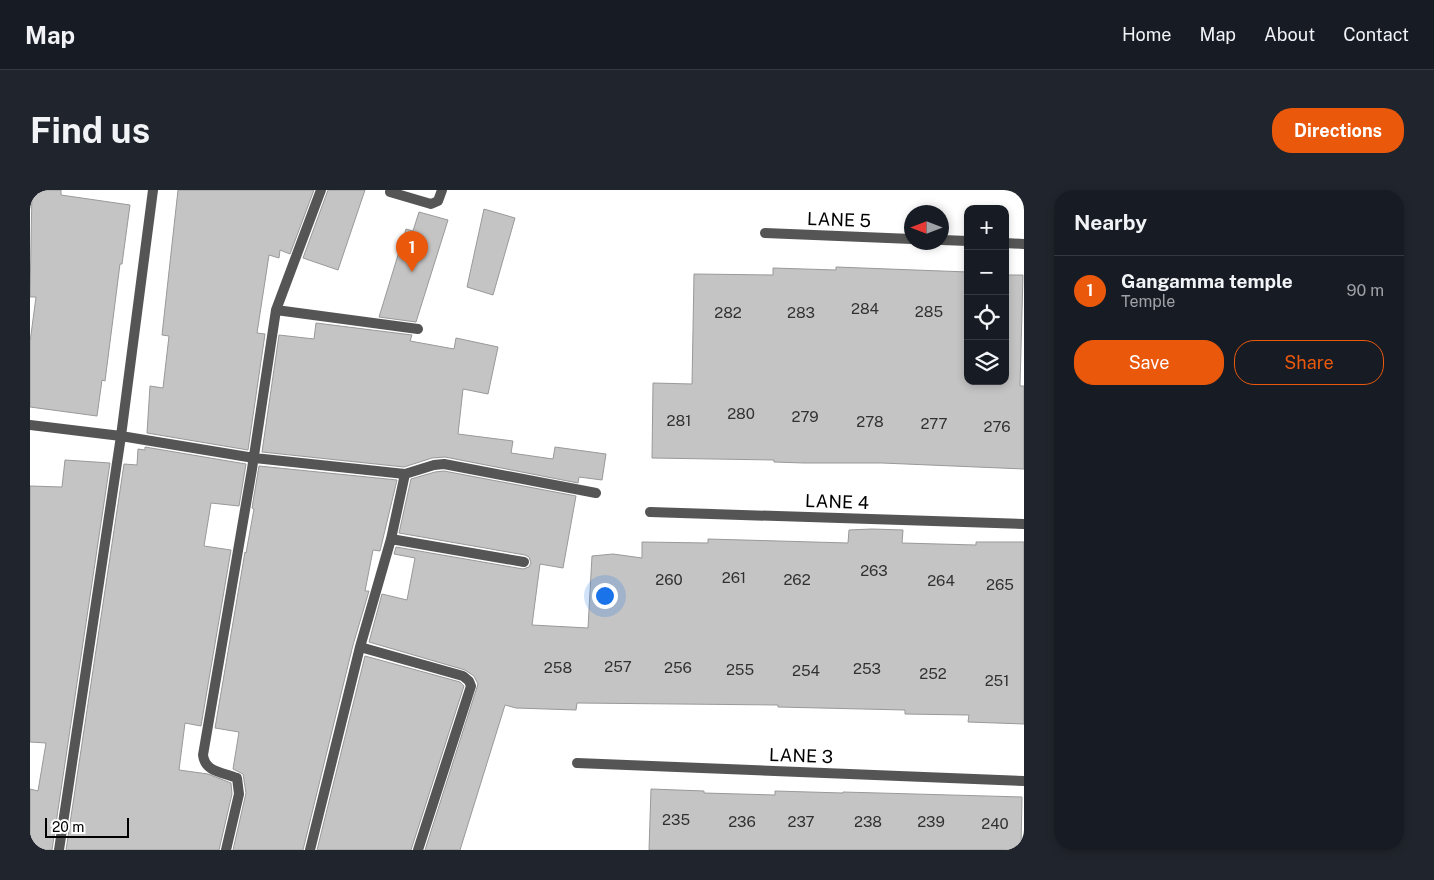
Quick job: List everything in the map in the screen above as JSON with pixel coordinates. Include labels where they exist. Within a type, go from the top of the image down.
[{"type":"street","points":[[59,850],[121,436],[153,190]]},
{"type":"street","points":[[226,850],[239,794],[237,778],[208,768],[204,762],[203,755],[254,458],[276,310],[321,190]]},
{"type":"street","points":[[390,192],[431,204],[438,201],[442,190]]},
{"type":"street","name":"LANE 5","points":[[765,233],[904,239]]},
{"type":"street","points":[[949,241],[964,242]]},
{"type":"street","points":[[1009,243],[1024,244]]},
{"type":"street","points":[[276,310],[418,329]]},
{"type":"street","points":[[30,425],[121,436],[254,458],[405,474],[434,464],[444,464],[596,493]]},
{"type":"street","points":[[310,850],[405,474]]},
{"type":"street","name":"LANE 4","points":[[650,512],[1024,524]]},
{"type":"street","points":[[390,539],[524,562]]},
{"type":"street","points":[[360,647],[463,676],[469,681],[471,686],[418,850]]},
{"type":"street","name":"LANE 3","points":[[577,763],[1024,781]]},
{"type":"building","points":[[32,190],[61,190],[61,195],[130,205],[122,264],[120,264],[105,381],[102,380],[97,416],[30,407],[30,342],[36,297],[30,297]]},
{"type":"building","points":[[178,190],[314,190],[290,254],[280,250],[279,258],[269,255],[257,333],[265,334],[248,450],[147,433],[150,386],[163,388],[169,336],[162,335]]},
{"type":"building","points":[[328,190],[365,190],[338,270],[303,258]]},
{"type":"building","points":[[484,209],[515,218],[493,295],[467,287]]},
{"type":"building","points":[[419,212],[448,220],[416,322],[379,317],[406,229],[413,231]]},
{"type":"building","points":[[836,267],[964,272],[964,385],[1009,385],[1009,275],[1023,275],[1020,386],[1024,386],[1024,469],[882,463],[804,463],[774,462],[774,460],[652,458],[653,383],[692,384],[694,274],[773,275],[773,268],[836,270]]},
{"type":"building","points":[[316,323],[412,335],[410,341],[454,349],[456,338],[498,347],[488,394],[463,389],[458,434],[513,441],[511,453],[553,459],[555,447],[606,454],[602,480],[579,477],[578,483],[445,457],[432,458],[404,467],[262,452],[279,335],[314,339]]},
{"type":"building","points":[[145,447],[246,464],[239,506],[211,503],[204,546],[231,550],[201,726],[185,723],[179,770],[208,774],[231,783],[232,794],[219,850],[66,850],[124,464],[137,465],[138,449],[145,450]]},
{"type":"building","points":[[65,460],[110,463],[52,850],[30,850],[30,789],[38,791],[46,743],[30,742],[30,486],[62,487]]},
{"type":"building","points":[[259,466],[397,480],[380,551],[373,550],[365,591],[369,591],[353,645],[303,850],[233,850],[246,793],[243,774],[233,769],[239,732],[215,728],[254,509],[252,508]]},
{"type":"building","points":[[444,471],[576,496],[563,568],[540,564],[532,625],[588,628],[592,556],[613,554],[642,558],[642,542],[708,543],[708,539],[848,543],[849,530],[872,529],[903,530],[902,543],[976,545],[976,542],[1024,542],[1024,724],[968,722],[969,715],[905,714],[905,710],[778,707],[778,705],[577,703],[576,710],[516,708],[505,705],[460,850],[425,850],[478,684],[474,676],[465,670],[369,642],[382,594],[407,600],[415,558],[394,554],[396,547],[523,569],[529,567],[531,563],[529,557],[525,555],[399,533],[411,479]]},
{"type":"building","points":[[365,656],[460,682],[464,686],[411,850],[317,850]]},
{"type":"building","points":[[651,789],[775,795],[775,791],[1022,797],[1021,850],[649,850]]},
{"type":"place","name":"Gangamma temple","points":[[412,272]]}]
